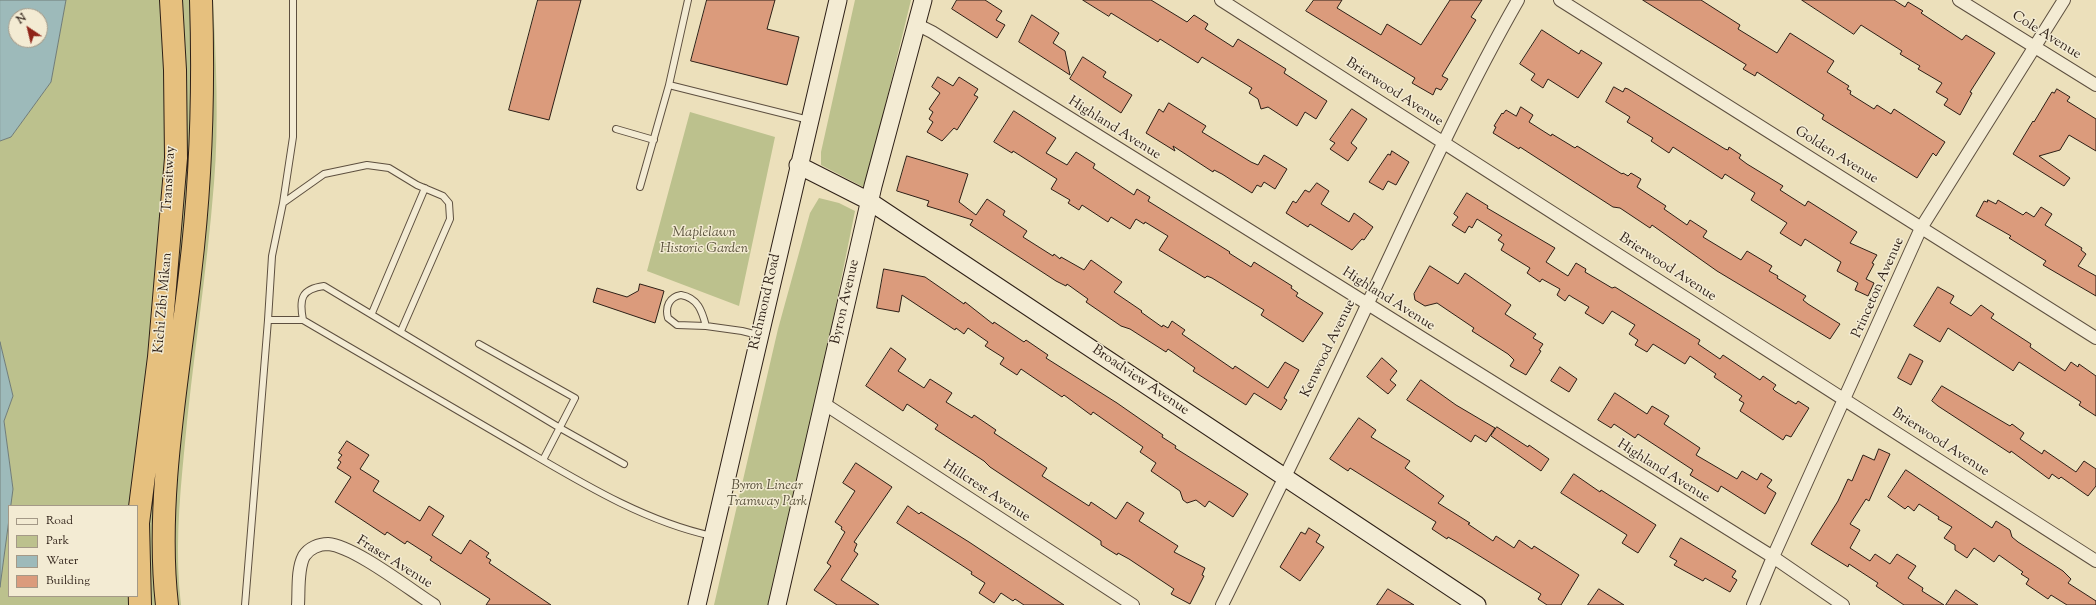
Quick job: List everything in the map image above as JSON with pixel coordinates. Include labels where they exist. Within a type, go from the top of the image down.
[{"type":"highway","name":"Kichi Zībī Mīkan","points":[[140,605],[138,523],[159,357],[176,158],[175,70],[171,0]]},
{"type":"highway","name":"Kichi Zībī Mīkan","points":[[167,605],[164,540],[166,492],[196,219],[201,152],[203,45],[201,0]]},
{"type":"street","name":"Richmond Road","points":[[696,605],[798,165],[838,0]]},
{"type":"street","name":"Byron Avenue","points":[[777,605],[869,200],[923,0]]},
{"type":"street","name":"Brierwood Avenue","points":[[1221,0],[2096,561]]},
{"type":"street","name":"Kenwood Avenue","points":[[1222,605],[1285,477],[1443,142],[1486,56],[1518,0]]},
{"type":"street","name":"Golden Avenue","points":[[1560,0],[2096,338]]},
{"type":"street","name":"Cole Avenue","points":[[1959,0],[2096,85]]},
{"type":"street","name":"Princeton Avenue","points":[[1753,605],[1773,557],[1845,400],[1921,228],[2064,0]]},
{"type":"street","name":"Highland Avenue","points":[[916,24],[932,32],[1367,305],[1773,557],[1843,605]]},
{"type":"street","name":"Broadview Avenue","points":[[798,165],[869,200],[1477,605]]},
{"type":"street","name":"Hillcrest Avenue","points":[[823,404],[1133,605]]},
{"type":"street","name":"Fraser Avenue","points":[[298,605],[300,572],[304,556],[314,546],[328,544],[352,551],[434,605]]},
{"type":"lane","points":[[245,605],[272,256],[293,137],[293,0]]},
{"type":"lane","points":[[640,187],[669,85],[688,0]]},
{"type":"lane","points":[[669,85],[809,120]]},
{"type":"lane","points":[[616,129],[654,140]]},
{"type":"lane","points":[[282,202],[324,174],[367,165],[389,168],[443,196],[449,203],[450,220],[401,331]]},
{"type":"lane","points":[[372,313],[425,188]]},
{"type":"lane","points":[[303,320],[300,306],[304,295],[311,288],[324,286],[372,313],[560,428],[624,464]]},
{"type":"lane","points":[[159,357],[172,290]]},
{"type":"lane","points":[[706,326],[699,305],[691,298],[677,296],[669,302],[667,313],[672,323],[677,325],[706,326],[742,331],[758,336]]},
{"type":"lane","points":[[268,320],[303,320],[543,460],[636,510],[697,533],[712,536]]},
{"type":"lane","points":[[480,344],[576,398],[543,460]]},
{"type":"green space","points":[[66,0],[213,0],[216,92],[216,160],[211,217],[187,419],[178,529],[178,567],[181,605],[0,605],[0,587],[8,524],[8,597],[138,597],[138,505],[10,505],[13,489],[4,421],[13,396],[0,342],[0,141],[11,137],[51,82]]},
{"type":"green space","points":[[855,0],[911,0],[865,188],[821,165],[821,152]]},
{"type":"green space","name":"Maplelawn Historic Garden","points":[[690,112],[775,137],[739,306],[647,271]]},
{"type":"green space","name":"Byron Linear Tramway Park","points":[[819,198],[839,203],[855,211],[818,394],[770,605],[714,605],[778,329],[810,213]]},
{"type":"water","points":[[0,0],[66,0],[51,82],[11,137],[0,141]]},
{"type":"water","points":[[0,342],[13,396],[4,421],[13,489],[11,505],[8,505],[8,527],[0,587]]},
{"type":"building","points":[[538,0],[581,0],[549,120],[509,110]]},
{"type":"building","points":[[707,0],[775,0],[767,29],[799,37],[787,85],[691,61]]},
{"type":"building","points":[[957,0],[985,0],[1002,11],[996,20],[1005,25],[997,38],[952,9]]},
{"type":"building","points":[[1083,0],[1151,0],[1187,22],[1194,15],[1208,24],[1205,29],[1233,47],[1238,39],[1286,69],[1284,73],[1327,101],[1316,119],[1305,112],[1297,126],[1268,107],[1261,109],[1258,99],[1249,93],[1252,88],[1202,57],[1198,63],[1160,39],[1158,42],[1111,13],[1109,16]]},
{"type":"building","points":[[1314,0],[1342,0],[1337,8],[1381,35],[1387,24],[1421,45],[1450,0],[1482,0],[1471,17],[1476,20],[1442,76],[1448,79],[1441,90],[1436,88],[1433,95],[1412,83],[1415,78],[1306,11]]},
{"type":"building","points":[[1643,0],[1701,0],[1740,25],[1738,29],[1777,53],[1790,33],[1834,61],[1827,72],[1849,86],[1847,89],[1851,91],[1850,94],[1874,109],[1877,105],[1891,114],[1894,109],[1945,142],[1936,156],[1933,153],[1917,178],[1822,119],[1824,115],[1757,72],[1755,76],[1743,69],[1746,65]]},
{"type":"building","points":[[1802,0],[1894,0],[1905,7],[1908,2],[1923,11],[1921,13],[1962,40],[1966,35],[1995,53],[1970,92],[1972,93],[1960,115],[1944,105],[1948,99],[1936,92],[1942,83],[1918,69],[1920,66],[1900,54],[1902,51],[1861,25],[1854,34]]},
{"type":"building","points":[[1032,15],[1059,33],[1053,43],[1065,51],[1070,75],[1019,42]]},
{"type":"building","points":[[1542,30],[1579,54],[1581,50],[1602,63],[1578,98],[1548,79],[1543,88],[1531,80],[1535,74],[1520,64]]},
{"type":"building","points":[[1083,57],[1106,72],[1103,77],[1132,95],[1121,113],[1070,79]]},
{"type":"building","points":[[938,77],[953,86],[959,77],[978,89],[974,95],[978,97],[957,130],[954,128],[942,141],[927,132],[933,122],[929,119],[933,112],[929,109],[940,93],[932,87]]},
{"type":"building","points":[[1614,87],[1623,92],[1625,88],[1628,89],[1725,149],[1728,150],[1729,147],[1741,155],[1739,158],[1747,164],[1783,186],[1780,190],[1805,206],[1808,201],[1857,232],[1850,243],[1877,255],[1872,263],[1874,264],[1866,279],[1874,283],[1868,296],[1855,290],[1858,283],[1837,271],[1841,262],[1805,239],[1801,246],[1780,233],[1787,223],[1751,200],[1755,193],[1725,174],[1722,179],[1673,147],[1669,153],[1651,141],[1653,138],[1627,122],[1630,117],[1606,102]]},
{"type":"building","points":[[2057,89],[2070,97],[2067,101],[2096,119],[2096,151],[2069,135],[2060,150],[2039,156],[2070,178],[2064,186],[2013,154],[2052,92],[2054,93]]},
{"type":"building","points":[[1169,103],[1206,126],[1202,132],[1251,162],[1258,165],[1264,155],[1287,169],[1275,189],[1264,182],[1261,187],[1257,185],[1252,193],[1222,174],[1214,170],[1213,172],[1173,146],[1175,151],[1146,133],[1159,109],[1163,112]]},
{"type":"building","points":[[1521,107],[1533,115],[1529,122],[1551,136],[1552,134],[1575,148],[1577,146],[1622,174],[1623,173],[1628,176],[1631,173],[1641,179],[1637,187],[1666,206],[1664,209],[1687,225],[1690,220],[1707,231],[1703,237],[1741,260],[1747,251],[1772,266],[1769,271],[1778,276],[1777,278],[1806,296],[1803,300],[1808,304],[1840,324],[1830,339],[1717,271],[1652,225],[1650,228],[1620,208],[1613,207],[1520,147],[1519,149],[1493,133],[1496,127],[1494,126],[1502,113],[1503,114],[1506,110],[1516,116]]},
{"type":"building","points":[[1352,109],[1367,119],[1351,143],[1357,148],[1348,161],[1330,149],[1335,143],[1330,140]]},
{"type":"building","points":[[1014,111],[1056,138],[1046,153],[1067,165],[1076,152],[1095,164],[1093,168],[1134,195],[1137,189],[1150,197],[1148,201],[1230,252],[1229,253],[1251,267],[1254,262],[1292,286],[1291,288],[1298,293],[1296,296],[1323,313],[1303,342],[1261,315],[1264,310],[1212,278],[1207,276],[1205,278],[1159,250],[1168,236],[1145,222],[1144,224],[1136,219],[1130,229],[1111,217],[1108,222],[1082,205],[1079,210],[1068,203],[1070,200],[1051,189],[1057,179],[1013,151],[1012,153],[994,142]]},
{"type":"building","points":[[1392,151],[1409,162],[1396,185],[1388,181],[1383,190],[1369,182],[1388,154],[1390,155]]},
{"type":"building","points":[[907,156],[968,174],[959,202],[976,215],[987,199],[1005,211],[1003,215],[1027,231],[1023,237],[1053,256],[1054,254],[1060,259],[1061,257],[1084,270],[1091,260],[1122,282],[1114,292],[1162,327],[1163,325],[1168,328],[1172,321],[1185,330],[1182,334],[1233,369],[1235,366],[1268,388],[1285,362],[1299,370],[1284,398],[1287,400],[1281,410],[1254,393],[1246,405],[1193,371],[1195,368],[1168,349],[1166,352],[1130,329],[1121,326],[1086,302],[1088,299],[1067,284],[1066,286],[1056,281],[970,225],[973,220],[927,206],[929,201],[897,191]]},
{"type":"building","points":[[1317,183],[1329,191],[1321,204],[1349,222],[1354,213],[1373,227],[1364,240],[1362,239],[1352,250],[1310,224],[1308,227],[1286,213],[1293,201],[1296,203],[1305,190],[1309,192]]},
{"type":"building","points":[[1467,193],[1488,206],[1487,208],[1555,248],[1546,262],[1568,276],[1576,263],[1586,269],[1585,272],[1612,288],[1615,287],[1700,340],[1698,344],[1720,359],[1723,355],[1760,380],[1763,376],[1776,385],[1773,389],[1775,391],[1796,404],[1798,401],[1809,408],[1791,437],[1786,435],[1783,440],[1740,411],[1744,403],[1739,400],[1742,396],[1714,377],[1716,374],[1690,356],[1685,364],[1653,344],[1647,352],[1635,345],[1638,340],[1629,334],[1635,325],[1612,311],[1603,324],[1585,313],[1589,307],[1569,295],[1565,301],[1557,295],[1560,289],[1542,279],[1540,282],[1527,273],[1530,268],[1501,250],[1504,244],[1498,240],[1502,235],[1477,219],[1472,228],[1469,226],[1465,233],[1452,225],[1458,217],[1454,214]]},
{"type":"building","points":[[1988,200],[1996,204],[1998,200],[2023,215],[2026,212],[2034,217],[2041,207],[2052,214],[2045,225],[2082,248],[2081,250],[2086,254],[2078,266],[2096,276],[2096,296],[2043,265],[2046,261],[2009,238],[2011,236],[1976,216],[1984,201],[1987,202]]},
{"type":"building","points":[[1430,266],[1458,284],[1465,273],[1511,305],[1505,314],[1536,334],[1533,338],[1543,344],[1539,350],[1541,351],[1526,375],[1510,366],[1514,360],[1508,354],[1472,331],[1474,328],[1437,303],[1425,306],[1415,300],[1414,294]]},
{"type":"building","points":[[884,269],[925,277],[964,304],[965,302],[993,324],[994,322],[1024,342],[1026,340],[1048,355],[1046,358],[1117,403],[1163,435],[1162,437],[1176,446],[1175,448],[1248,494],[1233,517],[1209,501],[1205,507],[1196,500],[1187,503],[1183,500],[1180,491],[1151,471],[1156,463],[1140,452],[1143,447],[1093,412],[1091,415],[1064,395],[1062,397],[1021,369],[1017,375],[1000,364],[1004,358],[985,346],[988,342],[968,328],[964,334],[956,328],[955,330],[902,295],[899,312],[877,308]]},
{"type":"building","points":[[640,284],[664,291],[655,323],[593,302],[597,288],[627,297],[638,291]]},
{"type":"building","points":[[1938,287],[1954,296],[1950,303],[1971,316],[1981,305],[1994,314],[1991,318],[2031,344],[2030,347],[2065,371],[2071,362],[2078,367],[2079,364],[2096,376],[2096,416],[2079,405],[2081,402],[2019,362],[2013,371],[1948,328],[1940,342],[1914,326]]},
{"type":"building","points":[[891,348],[906,359],[898,371],[924,388],[930,379],[952,393],[946,402],[972,418],[974,415],[996,430],[994,433],[1047,468],[1042,476],[1089,506],[1091,502],[1116,519],[1127,502],[1144,513],[1139,521],[1178,546],[1174,552],[1205,568],[1202,575],[1204,576],[1190,604],[1171,594],[1174,589],[1129,559],[1118,553],[1117,555],[1101,545],[1101,541],[935,429],[938,425],[907,404],[903,411],[866,386]]},
{"type":"building","points":[[1910,354],[1923,361],[1911,385],[1898,378]]},
{"type":"building","points":[[1382,358],[1397,371],[1390,380],[1396,385],[1388,394],[1367,377]]},
{"type":"building","points":[[1560,367],[1577,379],[1569,392],[1551,381]]},
{"type":"building","points":[[1421,380],[1456,405],[1495,428],[1486,442],[1475,435],[1471,442],[1407,400]]},
{"type":"building","points":[[1942,386],[2010,426],[2012,424],[2024,433],[2020,439],[2042,454],[2044,450],[2076,472],[2084,461],[2096,469],[2096,486],[2088,496],[2061,477],[2059,479],[2052,474],[2049,479],[2011,451],[2010,453],[1932,401]]},
{"type":"building","points":[[1615,393],[1647,414],[1652,406],[1669,416],[1664,424],[1700,448],[1696,455],[1737,479],[1742,471],[1757,480],[1761,473],[1772,480],[1767,487],[1776,493],[1765,514],[1721,486],[1718,492],[1690,475],[1693,470],[1638,434],[1635,438],[1614,424],[1611,428],[1598,420]]},
{"type":"building","points":[[1359,418],[1376,430],[1371,437],[1410,461],[1405,468],[1444,496],[1438,503],[1470,523],[1468,524],[1493,541],[1496,536],[1514,548],[1519,540],[1532,549],[1534,546],[1579,575],[1561,605],[1547,605],[1538,599],[1541,594],[1457,542],[1448,537],[1447,539],[1432,529],[1436,522],[1350,468],[1348,471],[1330,459]]},
{"type":"building","points":[[1497,427],[1528,447],[1529,445],[1549,459],[1541,471],[1491,436]]},
{"type":"building","points":[[347,441],[369,455],[360,469],[379,481],[373,491],[420,521],[429,506],[444,516],[432,535],[461,554],[470,540],[489,553],[486,557],[491,560],[489,563],[551,605],[486,605],[490,599],[430,560],[432,557],[407,541],[405,544],[387,532],[385,535],[335,502],[351,477],[337,468],[341,462],[338,460],[342,455],[339,453]]},
{"type":"building","points":[[1879,449],[1890,454],[1869,501],[1866,499],[1850,524],[1860,530],[1850,548],[1870,561],[1875,554],[1890,564],[1897,554],[1916,566],[1908,578],[1923,588],[1922,591],[1944,605],[1904,605],[1876,586],[1878,583],[1849,564],[1848,567],[1811,544],[1838,501],[1848,479],[1852,481],[1863,455],[1874,460]]},
{"type":"building","points":[[856,463],[892,487],[854,542],[857,544],[854,551],[858,554],[841,580],[879,605],[837,605],[814,590],[831,566],[827,563],[845,532],[841,529],[842,527],[835,522],[855,491],[843,483]]},
{"type":"building","points":[[1906,470],[1992,528],[1996,521],[2010,530],[2012,537],[2063,571],[2071,579],[2068,583],[2096,601],[2096,605],[2067,605],[2051,595],[2048,599],[2026,584],[2029,579],[2021,574],[2023,572],[1999,555],[1994,562],[1974,548],[1967,558],[1955,550],[1955,545],[1944,538],[1952,527],[1938,519],[1939,517],[1919,504],[1914,511],[1908,506],[1905,509],[1888,497]]},
{"type":"building","points":[[1574,474],[1600,492],[1601,490],[1656,525],[1638,553],[1622,543],[1627,535],[1561,493]]},
{"type":"building","points":[[908,506],[919,514],[921,512],[969,542],[1064,605],[1024,605],[1015,599],[1013,601],[1001,593],[994,603],[979,593],[985,583],[971,574],[972,572],[897,523]]},
{"type":"building","points":[[1309,528],[1320,535],[1316,542],[1324,547],[1300,581],[1280,567],[1301,532],[1305,534]]},
{"type":"building","points":[[1681,538],[1736,571],[1732,577],[1737,580],[1730,592],[1705,578],[1703,581],[1674,565],[1677,561],[1670,557]]},
{"type":"building","points":[[1388,589],[1414,605],[1377,605]]},
{"type":"building","points":[[1599,589],[1624,605],[1588,605]]},
{"type":"building","points":[[1956,590],[1978,605],[1946,605]]}]
